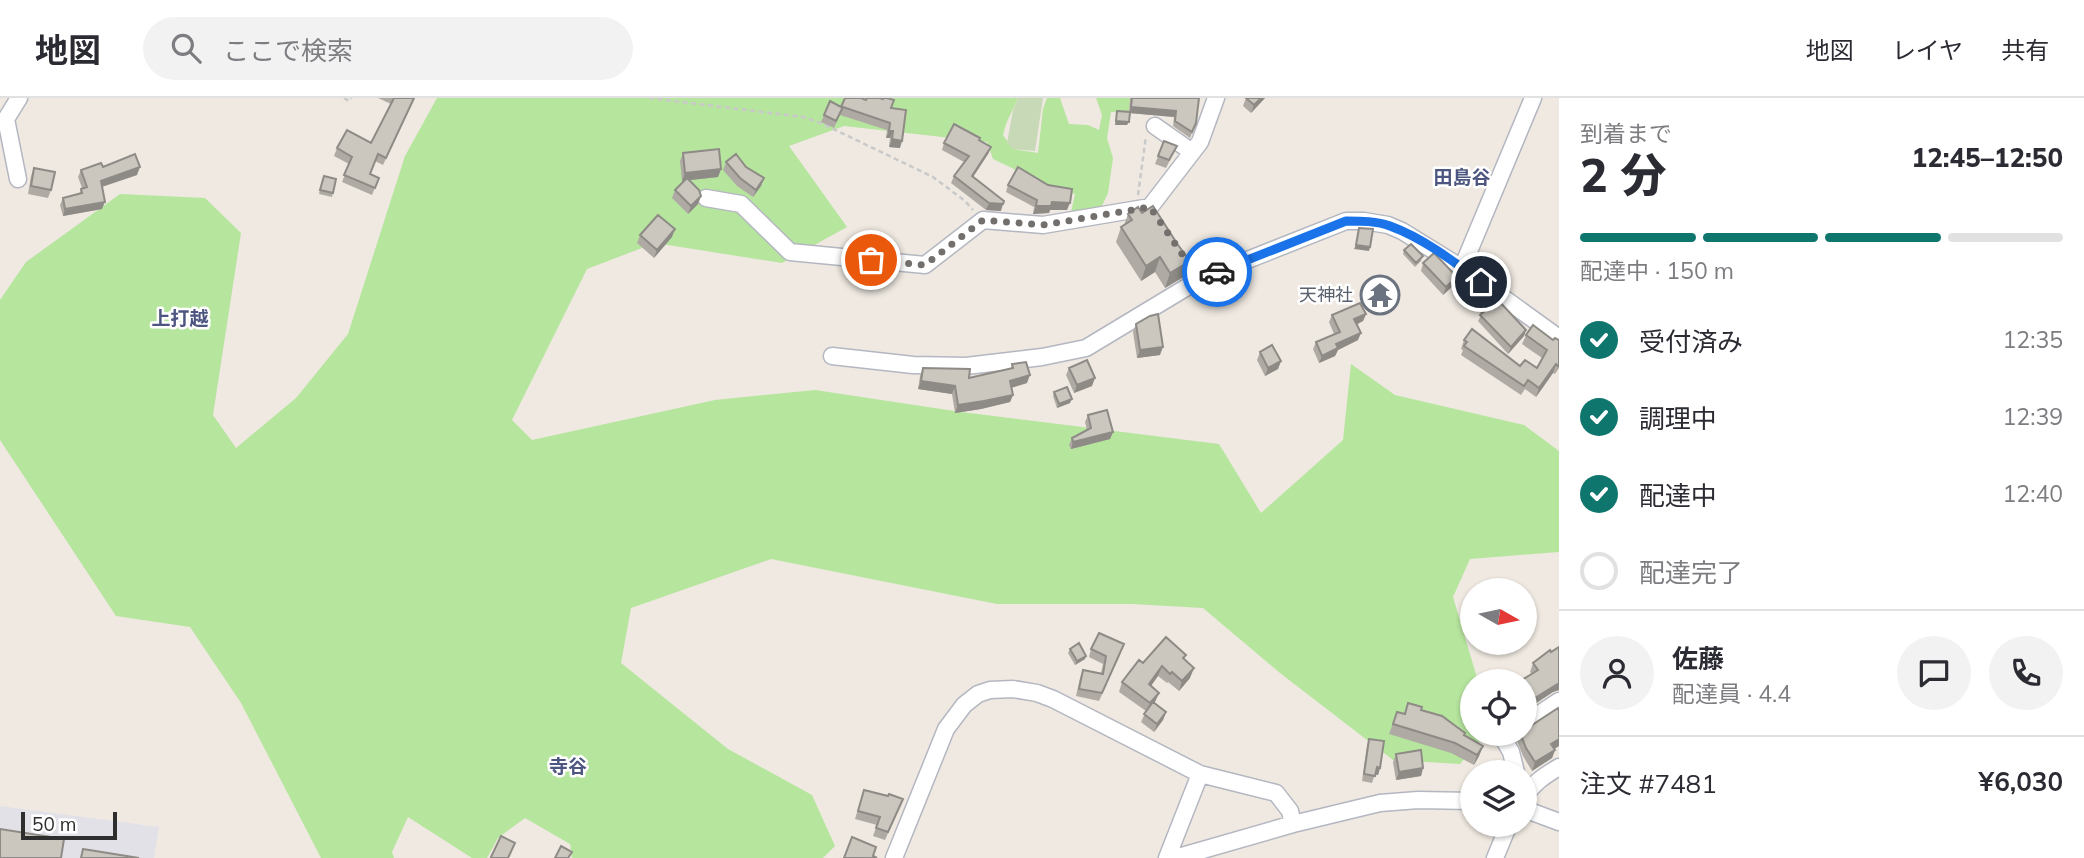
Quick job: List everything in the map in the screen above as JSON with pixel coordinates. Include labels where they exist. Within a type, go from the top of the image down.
[{"type":"street","points":[[18,178],[6,119],[19,98]]},
{"type":"street","points":[[706,198],[741,204],[790,252],[925,265],[983,220],[1043,225],[1148,211],[1200,142],[1216,98]]},
{"type":"street","points":[[1462,268],[1533,98]]},
{"type":"street","points":[[1150,129],[1192,152]]},
{"type":"street","points":[[832,356],[913,365],[966,366],[1042,357],[1086,348],[1202,278],[1346,221],[1388,225],[1429,246],[1559,338]]},
{"type":"street","points":[[1187,263],[1202,278]]},
{"type":"street","points":[[894,858],[946,729],[964,705],[978,694],[990,690],[1013,689],[1037,693],[1200,774],[1276,793],[1290,811],[1293,824]]},
{"type":"street","points":[[1537,715],[1559,701]]},
{"type":"street","points":[[1537,781],[1559,767]]},
{"type":"street","points":[[1167,858],[1200,774]]},
{"type":"street","points":[[1175,858],[1293,824],[1391,801],[1460,801]]},
{"type":"street","points":[[1537,813],[1559,822]]},
{"type":"street","points":[[1495,858],[1504,837]]},
{"type":"path","points":[[344,98],[349,101],[351,98]]},
{"type":"path","points":[[649,98],[803,117],[821,123],[933,177],[965,201],[983,220]]},
{"type":"path","points":[[1148,211],[1150,129]]},
{"type":"shaded area","points":[[0,806],[159,827],[154,858],[0,858]]},
{"type":"green space","points":[[437,98],[1018,98],[1003,135],[1013,149],[1038,153],[1043,109],[1047,98],[1060,98],[1069,124],[1088,125],[1099,130],[1102,115],[1096,98],[1130,98],[1129,113],[1111,112],[1107,138],[1113,158],[1108,193],[1100,210],[1071,212],[1075,194],[1051,187],[993,159],[987,142],[844,126],[789,146],[847,227],[782,263],[655,243],[587,269],[512,420],[532,440],[715,400],[815,390],[961,412],[1219,444],[1261,513],[1343,440],[1351,364],[1395,395],[1524,425],[1559,451],[1559,552],[1470,559],[1453,597],[1460,621],[1460,655],[1470,655],[1474,669],[1460,669],[1460,746],[1475,746],[1463,760],[1460,760],[1460,764],[1393,760],[1280,673],[1203,608],[1132,604],[997,604],[771,559],[631,608],[621,663],[728,749],[812,795],[835,846],[823,858],[572,858],[570,844],[525,818],[498,838],[487,858],[472,858],[408,817],[392,852],[394,858],[321,858],[241,703],[190,627],[116,616],[0,440],[0,300],[26,262],[120,194],[205,198],[241,233],[213,415],[236,448],[296,398],[348,334],[405,156]]},
{"type":"green space","points":[[1018,98],[1043,98],[1035,151],[1013,149],[1007,143]]},
{"type":"building","points":[[394,98],[414,98],[386,158],[378,154],[370,174],[379,178],[375,188],[344,175],[352,157],[337,148],[347,130],[371,143]]},
{"type":"building","points":[[845,98],[894,100],[891,108],[906,110],[902,141],[892,139],[890,123],[843,107],[836,121],[824,115],[830,101],[841,107]]},
{"type":"building","points":[[1132,98],[1199,98],[1196,123],[1192,132],[1175,121],[1176,111],[1131,107]]},
{"type":"building","points":[[1246,98],[1261,98],[1254,105]]},
{"type":"building","points":[[1117,111],[1130,112],[1129,122],[1116,121]]},
{"type":"building","points":[[954,124],[991,147],[972,176],[1004,201],[1003,204],[989,203],[954,176],[969,156],[944,143]]},
{"type":"building","points":[[1164,141],[1177,146],[1169,160],[1158,156]]},
{"type":"building","points":[[719,149],[721,169],[685,173],[683,153]]},
{"type":"building","points":[[135,154],[140,167],[101,181],[105,202],[65,209],[63,198],[82,193],[81,189],[87,187],[81,170],[101,163],[103,167]]},
{"type":"building","points":[[736,154],[746,167],[764,178],[756,190],[740,178],[726,162]]},
{"type":"building","points":[[1018,167],[1048,185],[1072,189],[1070,203],[1052,202],[1051,206],[1036,206],[1037,200],[1008,185]]},
{"type":"building","points":[[34,168],[55,172],[51,190],[31,186]]},
{"type":"building","points":[[324,176],[336,179],[333,193],[320,190]]},
{"type":"building","points":[[687,178],[699,190],[701,196],[691,206],[675,190]]},
{"type":"building","points":[[1153,206],[1190,261],[1170,273],[1160,257],[1146,266],[1121,227],[1132,220],[1128,214],[1138,207],[1142,213]]},
{"type":"building","points":[[658,215],[675,229],[657,250],[640,235]]},
{"type":"building","points":[[1359,228],[1373,229],[1370,247],[1356,245]]},
{"type":"building","points":[[1411,244],[1423,256],[1416,263],[1404,250]]},
{"type":"building","points":[[1434,253],[1457,277],[1446,287],[1423,263]]},
{"type":"building","points":[[1462,273],[1497,299],[1526,330],[1511,347],[1480,315],[1487,309],[1454,283]]},
{"type":"building","points":[[1360,303],[1366,314],[1354,319],[1361,333],[1336,344],[1338,348],[1322,356],[1316,342],[1340,332],[1332,315]]},
{"type":"building","points":[[1158,314],[1163,347],[1140,350],[1136,324]]},
{"type":"building","points":[[1533,325],[1553,340],[1559,340],[1559,364],[1556,364],[1539,388],[1528,380],[1524,386],[1464,346],[1467,342],[1464,340],[1472,329],[1520,366],[1525,360],[1537,368],[1547,350],[1526,335]]},
{"type":"building","points":[[1272,345],[1281,361],[1268,368],[1260,352]]},
{"type":"building","points":[[1087,360],[1095,378],[1077,385],[1069,368]]},
{"type":"building","points":[[1026,362],[1030,375],[1010,381],[1013,395],[984,401],[958,405],[955,386],[921,381],[923,368],[970,369],[969,378],[1013,368],[1012,364]]},
{"type":"building","points":[[1067,387],[1072,399],[1059,404],[1054,392]]},
{"type":"building","points":[[1107,410],[1113,432],[1073,442],[1072,438],[1091,428],[1088,415]]},
{"type":"building","points":[[1099,633],[1124,644],[1102,693],[1079,689],[1083,670],[1103,674],[1106,656],[1091,649]]},
{"type":"building","points":[[1166,637],[1186,655],[1183,658],[1194,668],[1182,681],[1162,666],[1149,684],[1159,693],[1150,703],[1122,682],[1139,660],[1143,663]]},
{"type":"building","points":[[1079,643],[1086,656],[1077,661],[1070,649]]},
{"type":"building","points":[[1559,647],[1559,683],[1537,697],[1538,670],[1533,663],[1550,650],[1551,652]]},
{"type":"building","points":[[1153,702],[1166,712],[1157,724],[1144,714]]},
{"type":"building","points":[[1408,703],[1442,716],[1460,729],[1460,746],[1393,724],[1397,712],[1405,714]]},
{"type":"building","points":[[1558,708],[1559,739],[1551,744],[1555,750],[1537,761],[1525,746],[1537,746],[1537,722]]},
{"type":"building","points":[[1369,739],[1384,741],[1380,768],[1377,767],[1375,776],[1364,774]]},
{"type":"building","points":[[1460,746],[1483,746],[1477,755]]},
{"type":"building","points":[[1421,750],[1423,768],[1399,772],[1396,754]]},
{"type":"building","points":[[864,790],[903,799],[888,832],[876,828],[880,817],[858,811]]},
{"type":"building","points":[[0,829],[64,839],[61,858],[0,858]]},
{"type":"building","points":[[501,836],[515,843],[508,858],[492,858],[491,857]]},
{"type":"building","points":[[852,837],[876,847],[873,856],[877,858],[844,858]]},
{"type":"building","points":[[561,846],[572,852],[568,858],[555,858]]},
{"type":"building","points":[[83,849],[139,858],[81,858]]},
{"type":"way so far","points":[[871,260],[925,265],[983,220],[1043,225],[1150,207],[1195,273],[1202,278],[1217,272]]},
{"type":"place","name":"天神社","points":[[1380,295]]},
{"type":"district","name":"田島谷","points":[[1462,177]]},
{"type":"district","name":"上打越","points":[[180,318]]},
{"type":"district","name":"寺谷","points":[[568,766]]},
{"type":"route","points":[[1217,272],[1346,221],[1364,221],[1388,225],[1402,231],[1481,282]]}]
